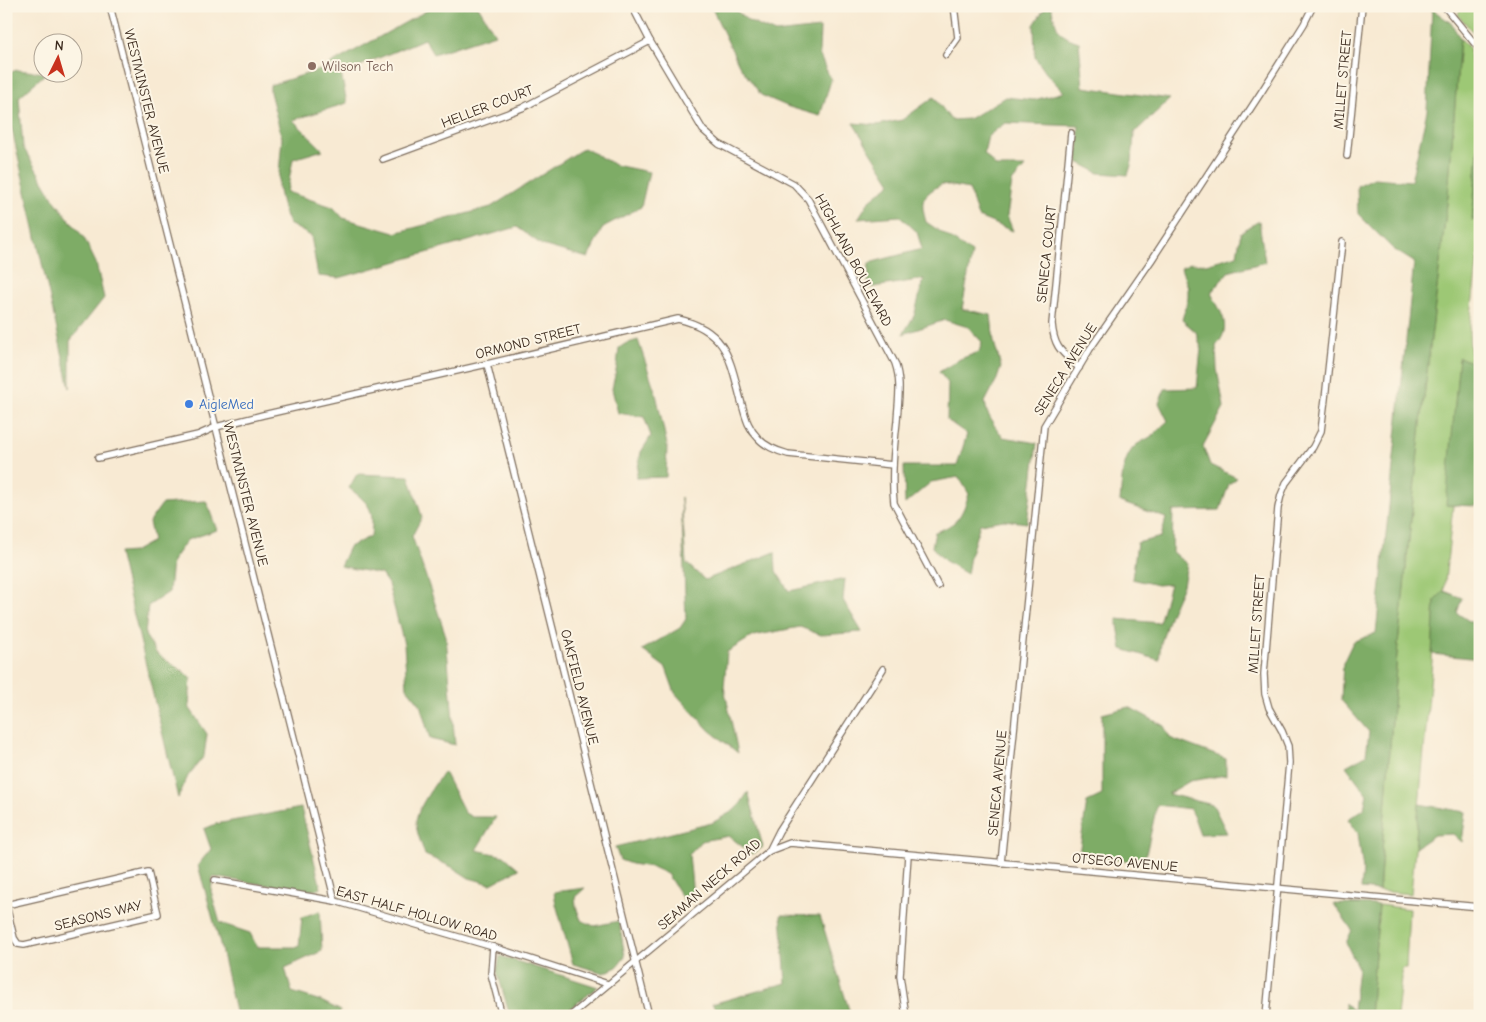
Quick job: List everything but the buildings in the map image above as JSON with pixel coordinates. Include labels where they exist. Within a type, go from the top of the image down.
[{"type":"street","name":"WESTMINSTER AVENUE","points":[[110,6],[335,901]]},
{"type":"street","name":"HIGHLAND BOULEVARD","points":[[632,6],[650,41],[703,130],[719,144],[794,184],[808,199],[895,363],[899,374],[899,391],[893,465],[892,488],[894,503],[938,586]]},
{"type":"street","points":[[946,56],[958,38],[954,6]]},
{"type":"street","name":"SENECA AVENUE","points":[[1002,863],[1044,426],[1078,368],[1262,91],[1304,24],[1313,6]]},
{"type":"street","name":"MILLET STREET","points":[[1347,156],[1362,6]]},
{"type":"street","points":[[1444,6],[1480,50]]},
{"type":"street","name":"HELLER COURT","points":[[383,159],[522,108],[650,41]]},
{"type":"street","name":"SENECA COURT","points":[[1071,133],[1052,324],[1053,339],[1060,350],[1078,368]]},
{"type":"street","name":"MILLET STREET","points":[[1266,1016],[1287,786],[1288,746],[1269,708],[1265,694],[1264,674],[1278,508],[1286,483],[1313,447],[1321,431],[1342,242]]},
{"type":"street","name":"ORMOND STREET","points":[[98,458],[198,436],[216,427],[678,319],[691,322],[706,329],[719,340],[727,354],[749,427],[758,439],[772,449],[788,454],[893,465]]},
{"type":"street","name":"OAKFIELD AVENUE","points":[[487,364],[649,1016]]},
{"type":"street","name":"SEAMAN NECK ROAD","points":[[570,1016],[770,851],[779,831],[883,669]]},
{"type":"street","name":"OTSEGO AVENUE","points":[[770,851],[790,843],[1480,907]]},
{"type":"street","points":[[906,1016],[900,976],[908,855]]},
{"type":"street","name":"SEASONS WAY","points":[[148,872],[158,914],[24,945],[18,944],[14,938],[6,905],[148,872]]},
{"type":"street","name":"EAST HALF HOLLOW ROAD","points":[[215,880],[335,901],[493,947],[608,984]]},
{"type":"street","points":[[493,947],[491,974],[502,1016]]},
{"type":"green space","points":[[435,6],[478,6],[495,34],[433,54],[424,39],[341,74],[347,103],[293,120],[323,150],[293,159],[287,192],[333,207],[343,218],[395,233],[491,207],[584,148],[615,165],[649,172],[641,207],[603,227],[588,258],[542,245],[517,227],[339,278],[318,276],[311,236],[289,224],[283,209],[278,186],[282,138],[270,92],[270,85],[320,70]]},
{"type":"green space","points":[[711,6],[731,6],[748,21],[775,33],[820,28],[819,54],[831,80],[820,116],[789,107],[761,95],[739,65]]},
{"type":"green space","points":[[1046,6],[1051,6],[1059,30],[1066,37],[1079,42],[1083,87],[1170,99],[1134,133],[1132,162],[1128,175],[1099,173],[1078,162],[1079,126],[1005,123],[988,136],[984,153],[996,167],[1025,167],[1012,182],[1007,216],[1013,231],[978,217],[969,189],[942,184],[926,195],[924,199],[923,208],[926,222],[972,253],[962,309],[991,315],[994,342],[1001,367],[985,402],[987,412],[1003,437],[1037,443],[1027,523],[1004,520],[980,524],[970,556],[967,574],[944,560],[932,547],[935,532],[949,526],[958,518],[969,494],[959,477],[931,482],[905,504],[904,466],[957,466],[967,434],[947,420],[948,383],[939,372],[960,359],[979,352],[982,342],[968,327],[945,320],[903,334],[914,316],[924,279],[868,288],[869,263],[922,249],[917,232],[900,216],[858,219],[869,201],[891,183],[853,123],[877,125],[902,120],[934,97],[951,120],[969,119],[1005,97],[1034,100],[1064,92],[1046,73],[1035,57],[1034,25]]},
{"type":"green space","points":[[1461,6],[1480,6],[1480,40],[1458,15]]},
{"type":"green space","points":[[1432,9],[1451,23],[1460,38],[1448,195],[1422,414],[1397,654],[1379,891],[1361,889],[1363,870],[1358,833],[1348,819],[1364,809],[1367,794],[1346,766],[1366,755],[1369,732],[1341,700],[1343,663],[1353,642],[1376,633],[1414,262],[1393,249],[1358,214],[1357,186],[1374,178],[1411,181],[1427,111]]},
{"type":"green space","points":[[1460,38],[1470,49],[1470,60],[1480,79],[1480,131],[1472,220],[1480,219],[1480,237],[1469,333],[1471,362],[1459,358],[1447,505],[1453,506],[1444,591],[1435,600],[1432,662],[1411,894],[1379,891],[1397,654],[1422,414],[1448,195]]},
{"type":"green space","points":[[17,70],[32,72],[32,82],[36,82],[19,97],[23,147],[55,201],[84,238],[96,263],[104,298],[70,341],[70,388],[6,103],[6,74]]},
{"type":"green space","points":[[1480,130],[1480,219],[1472,220]]},
{"type":"green space","points":[[1259,221],[1265,262],[1228,272],[1211,293],[1225,326],[1221,339],[1216,346],[1217,369],[1224,407],[1203,446],[1210,465],[1237,478],[1229,484],[1220,510],[1173,511],[1172,552],[1187,564],[1183,585],[1170,614],[1161,643],[1159,660],[1122,649],[1117,619],[1159,623],[1170,584],[1157,585],[1132,579],[1137,543],[1161,537],[1166,518],[1120,502],[1123,472],[1127,457],[1136,445],[1153,435],[1168,421],[1159,403],[1165,389],[1197,388],[1201,348],[1196,332],[1182,320],[1188,298],[1188,287],[1181,268],[1190,263],[1206,264],[1237,255],[1241,232]]},
{"type":"green space","points":[[638,340],[656,394],[667,445],[666,477],[636,478],[641,452],[651,436],[644,417],[618,413],[612,389],[619,348]]},
{"type":"green space","points":[[1459,357],[1480,364],[1480,506],[1446,505]]},
{"type":"green space","points":[[357,474],[409,476],[422,517],[412,536],[446,636],[455,745],[430,739],[420,704],[407,688],[404,644],[388,584],[381,574],[340,566],[349,547],[371,536],[372,520],[369,508],[349,488]]},
{"type":"green space","points":[[681,497],[686,563],[705,580],[775,552],[776,571],[789,591],[845,579],[843,600],[862,632],[821,635],[800,627],[753,636],[727,652],[724,687],[738,753],[709,730],[675,693],[666,668],[642,650],[680,628],[686,619]]},
{"type":"green space","points":[[206,501],[217,530],[187,540],[172,561],[169,592],[148,606],[145,635],[157,654],[191,677],[189,707],[207,734],[204,756],[188,776],[178,798],[119,553],[133,552],[153,541],[149,522],[162,504]]},
{"type":"green space","points":[[1444,591],[1462,598],[1457,613],[1469,621],[1480,625],[1480,659],[1432,654],[1435,600]]},
{"type":"green space","points":[[1129,707],[1164,726],[1170,738],[1226,759],[1226,775],[1190,781],[1168,794],[1213,805],[1227,833],[1200,834],[1191,809],[1157,805],[1144,863],[1079,854],[1087,802],[1102,795],[1102,714]]},
{"type":"green space","points":[[444,772],[465,813],[472,817],[496,817],[476,850],[504,856],[519,869],[491,884],[469,878],[452,867],[425,855],[417,832],[417,818],[427,797]]},
{"type":"green space","points":[[748,792],[763,847],[752,854],[729,836],[701,841],[689,854],[693,896],[683,899],[667,874],[652,867],[631,864],[620,860],[615,847],[712,823],[733,811]]},
{"type":"green space","points":[[1419,804],[1466,812],[1462,842],[1453,834],[1434,835],[1415,848]]},
{"type":"green space","points":[[301,808],[321,888],[308,891],[213,877],[211,891],[220,923],[250,933],[257,947],[299,947],[302,917],[320,911],[322,951],[285,968],[292,992],[321,1001],[341,1011],[338,1016],[236,1016],[220,944],[198,865],[211,849],[204,829],[216,824]]},
{"type":"green space","points":[[585,888],[575,897],[576,907],[581,920],[594,926],[619,921],[625,957],[617,967],[604,973],[573,964],[556,904],[554,892]]},
{"type":"green space","points":[[1334,904],[1379,905],[1370,1016],[1345,1016],[1345,1003],[1353,1011],[1358,968],[1346,943],[1352,930]]},
{"type":"green space","points":[[1379,905],[1409,909],[1406,968],[1402,968],[1397,1016],[1370,1016]]},
{"type":"green space","points":[[781,915],[820,916],[850,1013],[840,1014],[839,1016],[723,1016],[712,1004],[786,983]]},
{"type":"green space","points":[[500,956],[598,987],[560,1016],[510,1016],[497,971]]},
{"type":"place","name":"Wilson Tech","points":[[312,66]]},
{"type":"place","name":"AigleMed","points":[[189,404]]}]
